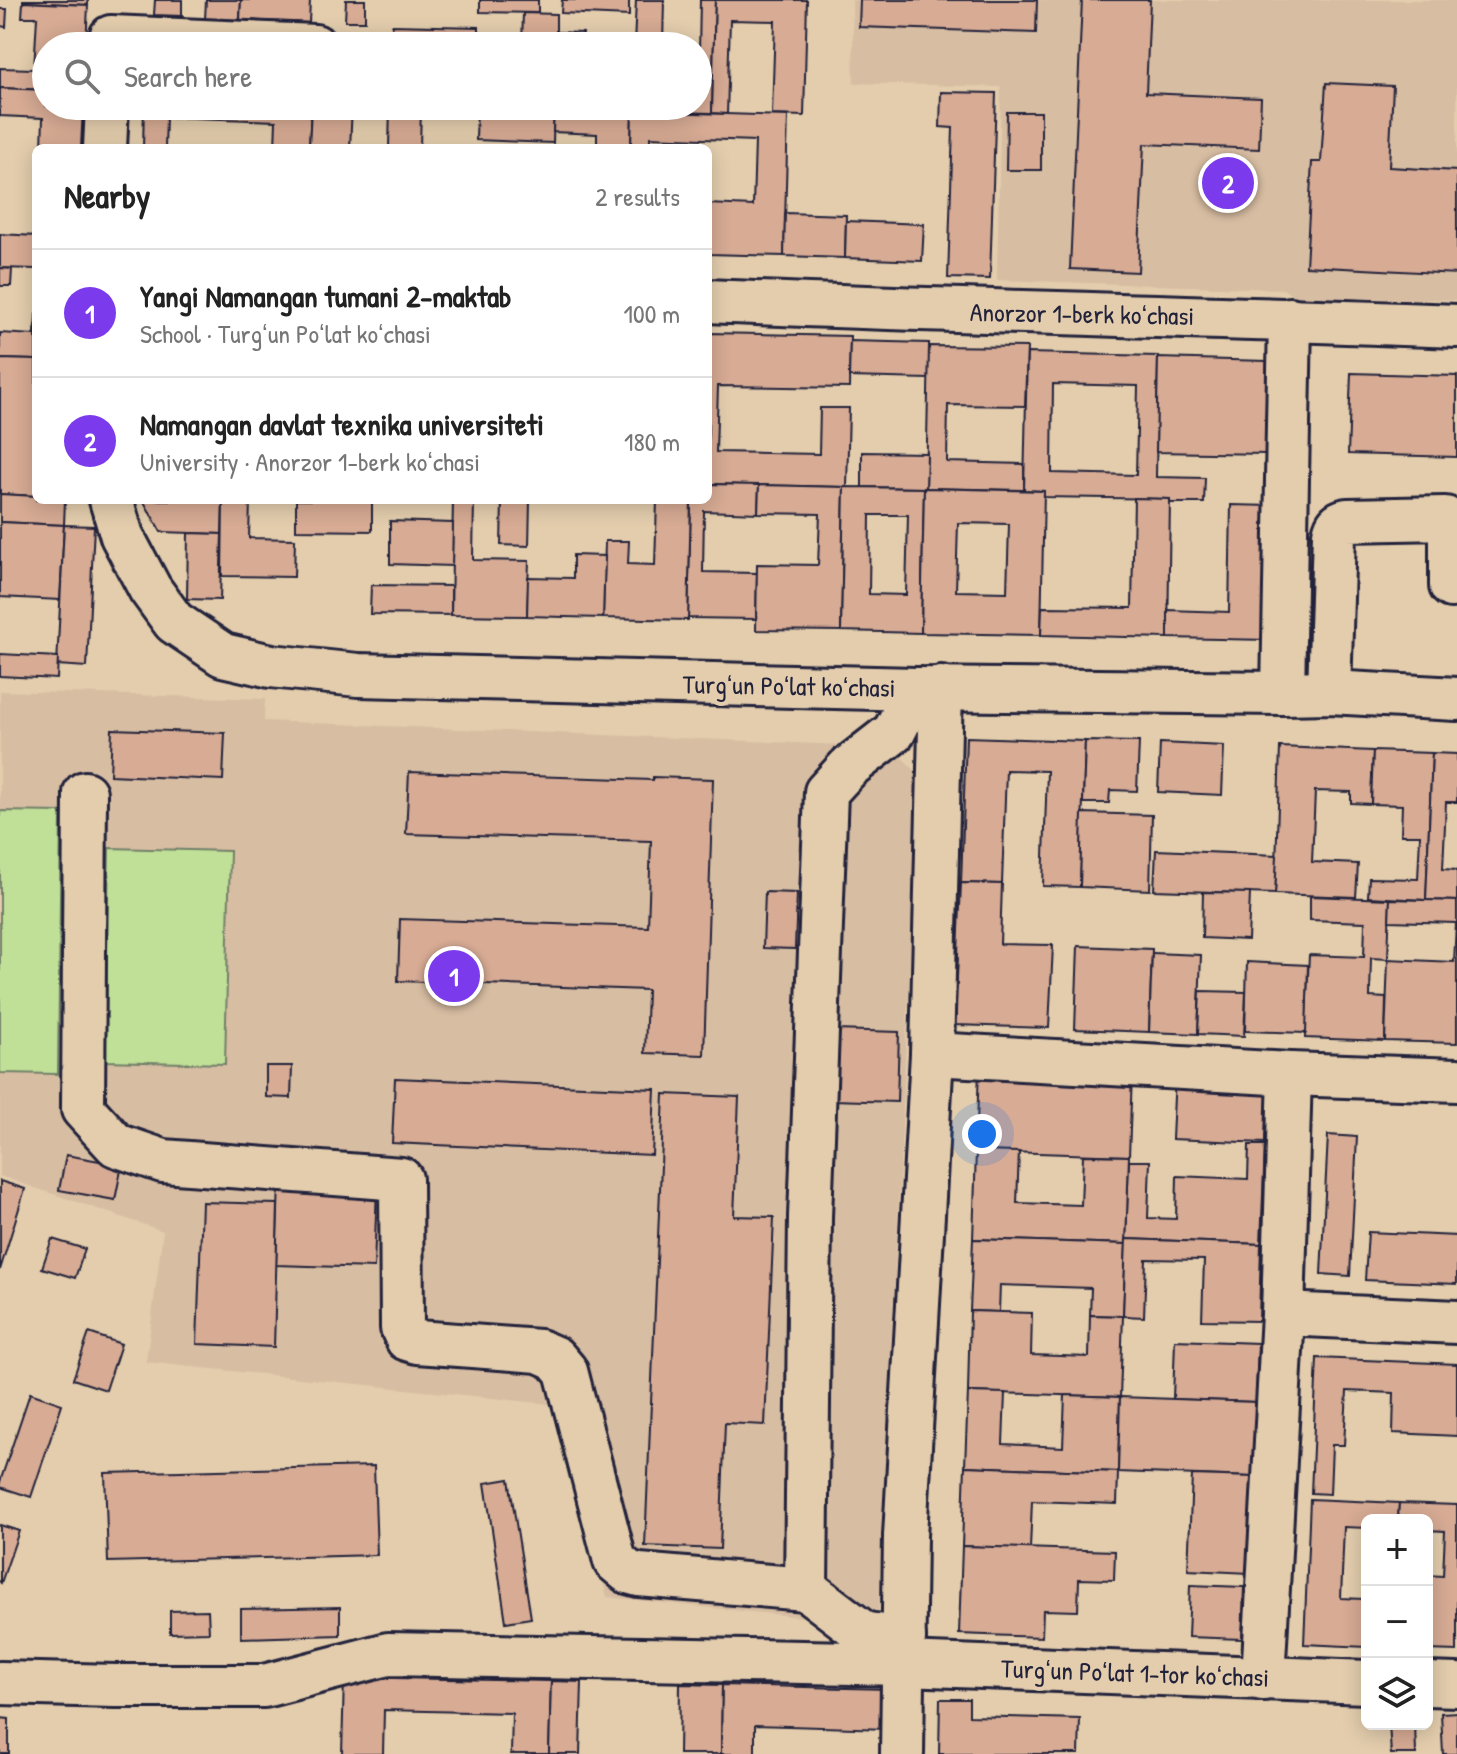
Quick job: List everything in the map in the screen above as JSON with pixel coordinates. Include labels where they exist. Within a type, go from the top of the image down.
[{"type":"street","points":[[111,28],[156,32]]},
{"type":"street","points":[[105,144],[106,120]]},
{"type":"street","name":"Anorzor 1-berk koʻchasi","points":[[712,301],[1457,326]]},
{"type":"street","points":[[1283,693],[1290,319]]},
{"type":"street","name":"Turgʻun Poʻlat koʻchasi","points":[[112,504],[122,536],[150,589],[174,622],[223,655],[271,666],[358,675],[928,689],[1329,692],[1457,699]]},
{"type":"street","points":[[1329,692],[1334,534],[1335,526],[1340,521],[1445,518],[1451,530],[1451,586]]},
{"type":"street","points":[[902,1754],[905,1536],[932,1054],[928,689]]},
{"type":"street","points":[[806,1589],[810,1217],[826,792],[849,767],[894,732],[928,689]]},
{"type":"street","points":[[85,793],[83,1109],[116,1145],[163,1161],[401,1179],[402,1328],[407,1339],[539,1351],[555,1358],[566,1371],[615,1561],[628,1572],[639,1575],[806,1589],[865,1634],[904,1651]]},
{"type":"street","points":[[932,1054],[1457,1080]]},
{"type":"street","points":[[1263,1679],[1283,1314],[1290,1074]]},
{"type":"street","points":[[1283,1314],[1457,1322]]},
{"type":"street","points":[[0,1683],[264,1686],[388,1654],[904,1651]]},
{"type":"street","name":"Turgʻun Poʻlat 1-tor koʻchasi","points":[[904,1651],[1263,1679],[1361,1682]]},
{"type":"street","points":[[1433,1684],[1457,1685]]},
{"type":"shaded area","points":[[852,0],[1457,0],[1457,300],[1294,297],[1283,289],[997,280],[1001,87],[854,83]]},
{"type":"shaded area","points":[[0,691],[265,699],[264,721],[892,747],[919,775],[878,1625],[607,1597],[559,1405],[146,1362],[163,1231],[0,1176]]},
{"type":"green space","points":[[0,811],[61,812],[58,1074],[0,1073]]},
{"type":"green space","points":[[109,848],[230,851],[225,1064],[105,1061]]},
{"type":"building","points":[[88,0],[88,5],[23,2]]},
{"type":"building","points":[[155,0],[182,0],[182,16],[154,15]]},
{"type":"building","points":[[206,0],[241,0],[240,20],[205,19]]},
{"type":"building","points":[[241,0],[310,0],[309,23],[240,20]]},
{"type":"building","points":[[346,0],[365,0],[365,21],[345,21]]},
{"type":"building","points":[[480,0],[538,0],[538,13],[480,12]]},
{"type":"building","points":[[562,0],[629,0],[629,16],[561,13]]},
{"type":"building","points":[[636,0],[664,0],[663,32],[635,32]]},
{"type":"building","points":[[700,0],[715,0],[712,113],[712,32],[699,32]]},
{"type":"building","points":[[715,0],[807,0],[804,116],[772,115],[775,21],[730,20],[727,114],[712,113]]},
{"type":"building","points":[[860,0],[1037,0],[1036,33],[859,27]]},
{"type":"building","points":[[1082,0],[1150,0],[1146,93],[1261,98],[1259,149],[1144,144],[1138,272],[1070,269]]},
{"type":"building","points":[[23,2],[88,5],[87,32],[36,32],[37,17],[22,17]]},
{"type":"building","points":[[0,9],[7,9],[6,27],[0,26]]},
{"type":"building","points":[[523,13],[556,14],[556,32],[522,32]]},
{"type":"building","points":[[392,25],[479,27],[479,32],[392,32]]},
{"type":"building","points":[[0,68],[32,69],[32,89],[0,88]]},
{"type":"building","points":[[1326,83],[1393,86],[1389,167],[1457,171],[1457,274],[1306,266],[1312,162],[1321,162]]},
{"type":"building","points":[[0,88],[32,89],[32,117],[0,116]]},
{"type":"building","points":[[941,92],[996,93],[990,279],[948,278],[953,128],[940,127]]},
{"type":"building","points":[[1007,112],[1041,112],[1041,170],[1006,170]]},
{"type":"building","points":[[712,114],[788,116],[784,256],[712,254],[712,204],[753,206],[755,141],[650,137],[650,144],[631,144],[632,120],[712,120]]},
{"type":"building","points":[[43,120],[82,120],[81,144],[42,144]]},
{"type":"building","points":[[144,120],[166,120],[165,144],[143,144]]},
{"type":"building","points":[[248,120],[310,120],[309,144],[275,144],[276,121]]},
{"type":"building","points":[[310,120],[351,120],[350,144],[309,144]]},
{"type":"building","points":[[390,120],[421,120],[420,144],[389,144]]},
{"type":"building","points":[[477,120],[554,120],[553,143],[476,140]]},
{"type":"building","points":[[554,120],[632,120],[631,144],[597,144],[597,134],[553,132]]},
{"type":"building","points":[[785,213],[846,215],[845,258],[784,256]]},
{"type":"building","points":[[846,221],[924,224],[922,261],[845,258]]},
{"type":"building","points":[[0,234],[32,236],[32,269],[0,268]]},
{"type":"building","points":[[0,268],[12,269],[11,286],[0,286]]},
{"type":"building","points":[[0,333],[32,335],[32,360],[0,359]]},
{"type":"building","points":[[712,333],[850,336],[849,388],[718,386],[716,452],[819,454],[820,408],[849,408],[847,487],[712,484]]},
{"type":"building","points":[[850,341],[929,343],[929,379],[849,377]]},
{"type":"building","points":[[929,346],[1027,347],[1025,406],[948,405],[947,462],[1024,464],[1024,490],[926,488]]},
{"type":"building","points":[[1027,353],[1158,356],[1156,477],[1205,478],[1204,503],[1170,503],[1170,499],[1044,497],[1044,491],[1024,490]],"holes":[[[1053,384],[1138,386],[1136,475],[1052,473]]]},
{"type":"building","points":[[1158,358],[1267,361],[1265,454],[1156,452]]},
{"type":"building","points":[[0,359],[32,360],[32,496],[0,494]]},
{"type":"building","points":[[1351,373],[1457,376],[1457,457],[1348,454]]},
{"type":"building","points":[[862,452],[927,453],[926,488],[862,487]]},
{"type":"building","points":[[712,484],[759,485],[758,513],[704,511],[703,572],[757,573],[756,619],[688,618],[691,504],[712,504]]},
{"type":"building","points":[[759,485],[844,487],[841,631],[756,630],[757,564],[818,565],[820,514],[758,513]]},
{"type":"building","points":[[844,487],[924,488],[921,633],[841,631]],"holes":[[[870,515],[908,515],[906,595],[869,594]]]},
{"type":"building","points":[[924,488],[1044,491],[1041,635],[921,633]],"holes":[[[958,523],[1009,524],[1007,592],[956,591]]]},
{"type":"building","points":[[0,494],[32,496],[32,504],[65,504],[64,525],[0,522]]},
{"type":"building","points":[[1134,498],[1170,499],[1168,638],[1041,635],[1042,607],[1132,608]]},
{"type":"building","points":[[145,504],[223,504],[222,534],[161,532]]},
{"type":"building","points":[[223,504],[250,504],[249,538],[295,539],[294,577],[222,576]]},
{"type":"building","points":[[296,504],[372,504],[372,531],[296,530]]},
{"type":"building","points":[[453,504],[474,504],[473,560],[529,561],[527,616],[451,615]]},
{"type":"building","points":[[502,504],[530,504],[529,546],[501,545]]},
{"type":"building","points":[[657,504],[691,504],[688,620],[603,618],[605,541],[629,541],[628,564],[655,565]]},
{"type":"building","points":[[1231,505],[1272,506],[1270,640],[1168,638],[1168,610],[1229,612]]},
{"type":"building","points":[[390,521],[453,523],[452,566],[390,564]]},
{"type":"building","points":[[0,522],[64,525],[60,600],[0,597]]},
{"type":"building","points":[[64,525],[94,526],[87,667],[57,665]]},
{"type":"building","points":[[188,533],[222,534],[220,600],[187,599]]},
{"type":"building","points":[[573,555],[605,556],[603,618],[527,616],[528,577],[573,578]]},
{"type":"building","points":[[371,585],[451,586],[451,615],[370,614]]},
{"type":"building","points":[[0,654],[58,657],[57,679],[0,676]]},
{"type":"building","points":[[112,729],[225,733],[223,780],[110,775]]},
{"type":"building","points":[[966,737],[1085,741],[1080,887],[1043,886],[1047,771],[1006,770],[1002,884],[961,883]]},
{"type":"building","points":[[1085,741],[1139,742],[1137,791],[1110,790],[1109,803],[1083,803]]},
{"type":"building","points":[[1160,743],[1224,746],[1222,795],[1158,792]]},
{"type":"building","points":[[1280,747],[1373,751],[1371,804],[1351,803],[1351,792],[1315,791],[1312,862],[1358,864],[1356,897],[1275,894]]},
{"type":"building","points":[[1373,751],[1432,753],[1426,900],[1368,897],[1369,878],[1418,879],[1420,835],[1401,835],[1402,805],[1371,804]]},
{"type":"building","points":[[1432,753],[1457,754],[1457,802],[1446,802],[1443,869],[1457,870],[1457,901],[1426,900]]},
{"type":"building","points":[[409,772],[713,779],[704,1055],[645,1053],[647,990],[398,981],[400,919],[648,927],[651,841],[406,834]]},
{"type":"building","points":[[1082,813],[1152,815],[1150,890],[1080,887]]},
{"type":"building","points":[[1156,850],[1277,855],[1275,894],[1154,890]]},
{"type":"building","points":[[961,883],[1002,884],[1000,944],[1053,945],[1049,1028],[955,1025]]},
{"type":"building","points":[[765,892],[797,893],[795,949],[763,948]]},
{"type":"building","points":[[1203,892],[1250,893],[1248,940],[1202,938]]},
{"type":"building","points":[[1310,896],[1390,899],[1388,959],[1371,958],[1370,997],[1386,998],[1385,1041],[1305,1038],[1309,955],[1364,957],[1365,922],[1310,920]]},
{"type":"building","points":[[1390,899],[1457,901],[1457,1043],[1385,1041],[1388,959],[1454,962],[1456,923],[1389,921]]},
{"type":"building","points":[[1078,946],[1152,949],[1149,1032],[1075,1029]]},
{"type":"building","points":[[1152,953],[1201,955],[1198,1034],[1149,1032]]},
{"type":"building","points":[[1247,962],[1308,965],[1306,1033],[1245,1031]]},
{"type":"building","points":[[1200,991],[1246,992],[1244,1036],[1198,1034]]},
{"type":"building","points":[[835,1030],[899,1032],[897,1102],[833,1100]]},
{"type":"building","points":[[266,1066],[292,1066],[291,1098],[266,1097]]},
{"type":"building","points":[[979,1069],[1132,1074],[1129,1156],[976,1151]]},
{"type":"building","points":[[1175,1075],[1268,1079],[1265,1143],[1172,1139]]},
{"type":"building","points":[[395,1078],[655,1089],[652,1155],[392,1143]]},
{"type":"building","points":[[664,1094],[739,1097],[734,1216],[774,1217],[765,1425],[725,1423],[720,1549],[645,1546]]},
{"type":"building","points":[[1328,1135],[1357,1137],[1350,1276],[1321,1274]]},
{"type":"building","points":[[1249,1145],[1265,1145],[1261,1244],[1126,1239],[1129,1161],[1150,1161],[1148,1218],[1176,1219],[1177,1176],[1248,1179]]},
{"type":"building","points":[[976,1151],[1019,1152],[1017,1203],[1081,1205],[1083,1155],[1129,1156],[1126,1244],[973,1239]]},
{"type":"building","points":[[66,1155],[122,1165],[115,1200],[59,1190]]},
{"type":"building","points":[[0,1181],[25,1189],[0,1270]]},
{"type":"building","points":[[279,1183],[377,1186],[374,1268],[276,1265]]},
{"type":"building","points":[[202,1202],[278,1204],[274,1347],[197,1344]]},
{"type":"building","points":[[1368,1232],[1457,1236],[1457,1284],[1365,1280]]},
{"type":"building","points":[[52,1239],[85,1249],[75,1278],[42,1268]]},
{"type":"building","points":[[973,1239],[1126,1244],[1123,1316],[1090,1315],[1091,1288],[1000,1285],[999,1312],[970,1311]]},
{"type":"building","points":[[1126,1239],[1261,1244],[1259,1321],[1202,1320],[1204,1260],[1146,1259],[1144,1317],[1123,1316]]},
{"type":"building","points":[[970,1311],[1032,1313],[1031,1355],[1089,1357],[1090,1315],[1123,1316],[1120,1397],[968,1392]]},
{"type":"building","points":[[89,1333],[121,1344],[106,1390],[73,1379]]},
{"type":"building","points":[[1175,1340],[1258,1343],[1256,1402],[1173,1399]]},
{"type":"building","points":[[1317,1358],[1457,1364],[1457,1436],[1393,1433],[1394,1393],[1347,1391],[1344,1445],[1332,1445],[1330,1494],[1311,1493]]},
{"type":"building","points":[[968,1392],[1005,1393],[1003,1444],[1063,1447],[1065,1395],[1120,1397],[1118,1472],[965,1466]]},
{"type":"building","points":[[30,1393],[62,1404],[31,1497],[0,1487]]},
{"type":"building","points":[[1120,1397],[1256,1402],[1253,1477],[1118,1472]]},
{"type":"building","points":[[374,1466],[377,1555],[108,1562],[105,1473]]},
{"type":"building","points":[[965,1466],[1118,1472],[1117,1504],[1032,1501],[1030,1549],[962,1546]]},
{"type":"building","points":[[1192,1475],[1253,1477],[1250,1573],[1188,1570]]},
{"type":"building","points":[[509,1479],[531,1618],[506,1622],[485,1483]]},
{"type":"building","points":[[1310,1499],[1399,1503],[1398,1514],[1361,1514],[1361,1528],[1344,1527],[1341,1598],[1361,1599],[1361,1647],[1304,1644]]},
{"type":"building","points":[[1399,1503],[1457,1505],[1457,1651],[1433,1650],[1433,1575],[1443,1576],[1445,1531],[1433,1530],[1433,1514],[1398,1514]]},
{"type":"building","points":[[0,1525],[19,1531],[1,1583],[0,1582]]},
{"type":"building","points":[[962,1546],[1115,1551],[1114,1580],[1079,1579],[1078,1611],[1043,1610],[1042,1637],[959,1634]]},
{"type":"building","points":[[1190,1585],[1244,1587],[1242,1639],[1188,1637]]},
{"type":"building","points":[[340,1607],[340,1635],[241,1638],[241,1609]]},
{"type":"building","points":[[208,1610],[209,1632],[170,1633],[170,1611]]},
{"type":"building","points":[[344,1677],[551,1681],[549,1754],[511,1754],[512,1713],[384,1710],[383,1754],[342,1754]]},
{"type":"building","points":[[551,1681],[582,1682],[580,1754],[549,1754]]},
{"type":"building","points":[[680,1684],[722,1685],[721,1754],[679,1754]]},
{"type":"building","points":[[722,1685],[889,1689],[888,1729],[755,1725],[755,1754],[721,1754]]},
{"type":"building","points":[[940,1699],[969,1699],[969,1716],[1080,1719],[1079,1754],[939,1754]]},
{"type":"building","points":[[1457,1712],[1457,1754],[1443,1754],[1441,1713]]},
{"type":"building","points":[[0,1718],[9,1719],[9,1754],[0,1754]]},
{"type":"building","points":[[1389,1730],[1415,1730],[1416,1754],[1391,1754]]},
{"type":"place","name":"Namangan davlat texnika universiteti","points":[[1228,183]]},
{"type":"place","name":"Yangi Namangan tumani 2-maktab","points":[[454,976]]}]
